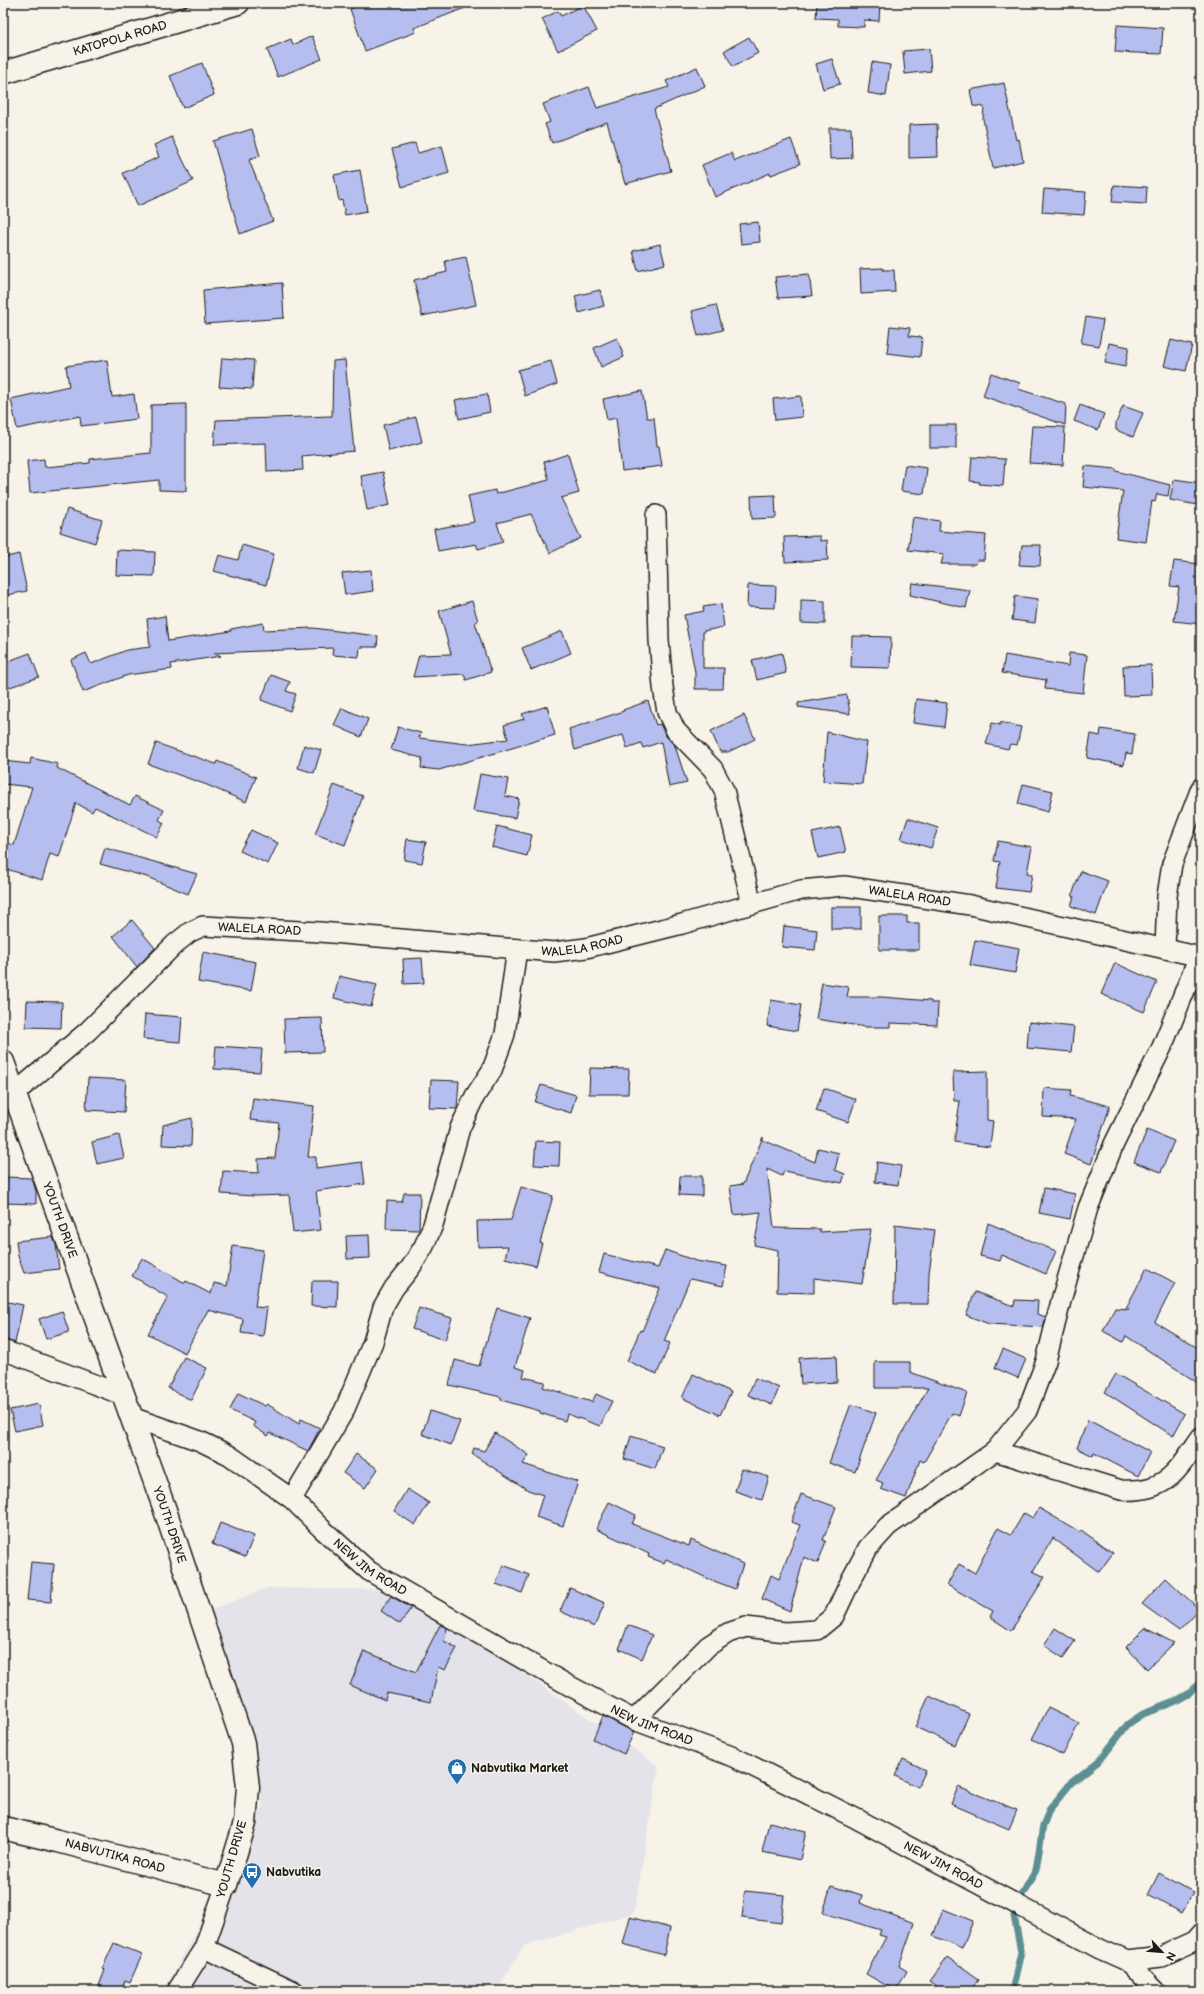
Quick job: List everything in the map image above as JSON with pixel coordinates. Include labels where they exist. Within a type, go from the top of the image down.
[{"type":"street","name":"KATOPOLA ROAD","points":[[3,73],[238,3]]},
{"type":"street","points":[[656,515],[659,640],[667,712],[676,731],[713,769],[724,790],[752,904]]},
{"type":"street","points":[[1165,950],[1167,896],[1172,864],[1201,788]]},
{"type":"street","name":"WALELA ROAD","points":[[15,1093],[88,1031],[175,944],[190,932],[203,926],[320,932],[554,952],[586,948],[801,890],[844,886],[970,905],[1200,957]]},
{"type":"street","points":[[292,1499],[344,1410],[374,1342],[383,1307],[394,1288],[411,1267],[424,1246],[433,1225],[460,1128],[475,1096],[492,1070],[505,1034],[517,949]]},
{"type":"street","points":[[634,1720],[708,1646],[728,1633],[746,1628],[786,1632],[817,1630],[834,1616],[868,1548],[888,1526],[995,1451],[1027,1411],[1046,1361],[1062,1296],[1088,1208],[1114,1144],[1162,1047],[1200,957]]},
{"type":"street","name":"YOUTH DRIVE","points":[[5,1070],[15,1093],[169,1522],[243,1743],[248,1787],[245,1823],[226,1885],[204,1948],[177,1991]]},
{"type":"street","points":[[3,1350],[124,1395]]},
{"type":"street","name":"NEW JIM ROAD","points":[[131,1417],[200,1441],[229,1455],[292,1499],[369,1571],[568,1685],[634,1720],[734,1757],[857,1819],[1081,1940],[1127,1961]]},
{"type":"street","points":[[995,1451],[1121,1490],[1139,1491],[1154,1488],[1175,1473],[1201,1437]]},
{"type":"street","name":"NABVUTIKA ROAD","points":[[3,1828],[226,1885]]},
{"type":"street","points":[[1127,1961],[1161,1957],[1199,1940]]},
{"type":"street","points":[[204,1948],[294,1991]]},
{"type":"street","points":[[1127,1961],[1156,1991]]},
{"type":"shaded area","name":"Nabvutika Market","points":[[267,1588],[401,1590],[659,1766],[634,1913],[524,1946],[496,1991],[164,1991],[263,1804],[201,1614]]},
{"type":"building","points":[[366,3],[475,4],[414,28],[416,32],[365,51],[350,9]]},
{"type":"building","points":[[817,3],[880,3],[879,21],[864,20],[864,27],[838,26],[838,19],[816,18]]},
{"type":"building","points":[[583,5],[597,31],[558,51],[542,19],[558,11],[561,16]]},
{"type":"building","points":[[1117,25],[1163,28],[1161,54],[1115,52]]},
{"type":"building","points":[[312,36],[322,59],[278,77],[267,49],[291,39],[293,45]]},
{"type":"building","points":[[749,37],[758,53],[733,67],[724,51]]},
{"type":"building","points":[[929,49],[931,71],[905,74],[903,51]]},
{"type":"building","points":[[832,59],[840,84],[823,89],[816,64]]},
{"type":"building","points":[[872,62],[890,65],[886,96],[868,93]]},
{"type":"building","points":[[202,63],[214,95],[183,108],[170,76]]},
{"type":"building","points":[[697,67],[705,86],[654,109],[671,171],[625,184],[607,122],[552,143],[545,124],[550,122],[543,104],[589,87],[597,108],[669,87],[666,81]]},
{"type":"building","points":[[1004,83],[1016,140],[1019,139],[1023,161],[993,168],[983,119],[984,107],[973,106],[970,90]]},
{"type":"building","points":[[937,124],[938,157],[909,158],[909,125]]},
{"type":"building","points":[[829,128],[851,128],[852,158],[830,159]]},
{"type":"building","points":[[252,129],[260,156],[249,160],[273,221],[240,234],[213,141]]},
{"type":"building","points":[[172,137],[193,181],[138,206],[123,173],[159,157],[154,145]]},
{"type":"building","points":[[791,139],[800,164],[771,175],[770,173],[715,197],[702,165],[731,153],[735,161]]},
{"type":"building","points":[[415,143],[418,153],[442,146],[449,173],[402,187],[392,149]]},
{"type":"building","points":[[360,170],[367,211],[345,215],[342,200],[339,201],[334,175]]},
{"type":"building","points":[[1114,185],[1147,187],[1146,204],[1112,202]]},
{"type":"building","points":[[1044,189],[1086,192],[1084,215],[1042,212]]},
{"type":"building","points":[[758,222],[760,242],[741,244],[739,224]]},
{"type":"building","points":[[660,244],[665,264],[638,271],[633,251]]},
{"type":"building","points":[[466,257],[476,305],[422,316],[414,280],[447,272],[445,261]]},
{"type":"building","points":[[883,268],[883,270],[894,270],[895,292],[861,294],[860,269]]},
{"type":"building","points":[[809,274],[812,296],[778,298],[775,277]]},
{"type":"building","points":[[282,283],[284,318],[205,324],[203,290]]},
{"type":"building","points":[[600,290],[604,306],[579,313],[575,296]]},
{"type":"building","points":[[716,305],[723,330],[698,336],[692,311]]},
{"type":"building","points":[[1086,317],[1103,320],[1099,346],[1081,343]]},
{"type":"building","points":[[890,326],[910,328],[909,336],[922,337],[920,357],[887,353]]},
{"type":"building","points":[[617,338],[624,357],[601,367],[594,348]]},
{"type":"building","points":[[1171,340],[1192,345],[1186,371],[1164,366]]},
{"type":"building","points":[[1109,343],[1129,347],[1125,367],[1105,363]]},
{"type":"building","points":[[222,358],[254,360],[252,389],[219,387]]},
{"type":"building","points":[[107,360],[112,397],[134,394],[137,419],[81,426],[80,416],[17,429],[11,399],[69,386],[66,366]]},
{"type":"building","points":[[345,360],[354,451],[302,456],[303,470],[267,472],[266,443],[214,445],[216,420],[332,416],[333,361]]},
{"type":"building","points":[[551,361],[557,384],[525,396],[518,370]]},
{"type":"building","points":[[991,373],[1020,383],[1018,389],[1066,404],[1065,425],[983,396]]},
{"type":"building","points":[[642,391],[647,418],[654,418],[657,446],[659,446],[662,466],[622,471],[616,418],[607,420],[603,399]]},
{"type":"building","points":[[487,394],[490,412],[459,419],[455,400]]},
{"type":"building","points":[[801,396],[802,417],[775,420],[773,399]]},
{"type":"building","points":[[186,404],[186,491],[159,490],[159,480],[30,493],[27,461],[44,459],[45,467],[90,463],[90,459],[151,453],[151,405]]},
{"type":"building","points":[[1080,405],[1104,414],[1098,430],[1074,421]]},
{"type":"building","points":[[1123,406],[1143,413],[1133,437],[1116,430],[1116,423]]},
{"type":"building","points":[[416,417],[422,442],[389,451],[383,425]]},
{"type":"building","points":[[930,425],[956,425],[956,448],[930,448]]},
{"type":"building","points":[[1032,426],[1065,427],[1063,465],[1029,463]]},
{"type":"building","points":[[568,454],[579,493],[561,498],[581,538],[550,553],[531,514],[497,523],[503,542],[478,549],[476,544],[438,551],[434,529],[474,522],[468,496],[495,490],[496,494],[549,480],[544,462]]},
{"type":"building","points":[[972,457],[1005,459],[1003,486],[979,484],[980,482],[970,481]]},
{"type":"building","points":[[905,465],[927,468],[924,494],[901,491]]},
{"type":"building","points":[[1085,466],[1116,469],[1116,471],[1170,485],[1168,496],[1157,494],[1155,502],[1152,501],[1146,542],[1116,538],[1123,491],[1083,487]]},
{"type":"building","points":[[383,472],[390,505],[367,510],[361,476]]},
{"type":"building","points":[[1174,479],[1201,483],[1198,505],[1170,500]]},
{"type":"building","points":[[775,495],[776,518],[752,519],[751,496]]},
{"type":"building","points":[[67,509],[102,520],[95,543],[60,532]]},
{"type":"building","points":[[913,517],[940,521],[939,531],[986,535],[984,560],[977,560],[976,564],[941,564],[944,554],[908,550]]},
{"type":"building","points":[[820,536],[820,541],[827,540],[828,560],[785,562],[784,537]]},
{"type":"building","points":[[242,545],[274,554],[266,585],[214,571],[219,555],[238,560]]},
{"type":"building","points":[[1022,545],[1041,545],[1040,566],[1019,565]]},
{"type":"building","points":[[117,550],[155,552],[154,576],[116,575]]},
{"type":"building","points":[[19,554],[27,591],[3,596],[3,558]]},
{"type":"building","points":[[1174,561],[1201,564],[1201,624],[1174,621],[1179,587],[1170,586]]},
{"type":"building","points":[[371,570],[373,591],[345,595],[342,573]]},
{"type":"building","points":[[912,583],[970,590],[966,608],[910,595]]},
{"type":"building","points":[[748,585],[776,586],[775,608],[747,607]]},
{"type":"building","points":[[1015,596],[1038,599],[1035,623],[1012,620]]},
{"type":"building","points":[[801,600],[825,601],[825,624],[801,623]]},
{"type":"building","points":[[472,601],[478,621],[475,622],[491,672],[466,680],[464,674],[413,677],[419,655],[451,654],[439,611]]},
{"type":"building","points":[[721,604],[724,627],[703,631],[703,668],[724,668],[723,689],[695,689],[695,672],[684,615],[704,611],[703,607]]},
{"type":"building","points":[[165,616],[168,641],[231,631],[231,629],[263,623],[264,630],[313,628],[378,636],[377,647],[360,647],[359,657],[332,655],[333,648],[214,653],[221,656],[171,664],[172,669],[128,675],[83,692],[71,660],[86,653],[91,664],[127,650],[150,647],[147,619]]},
{"type":"building","points":[[562,631],[571,653],[531,670],[522,648]]},
{"type":"building","points":[[852,636],[891,637],[890,668],[851,667]]},
{"type":"building","points":[[30,653],[39,677],[7,688],[3,676],[3,663]]},
{"type":"building","points":[[782,653],[786,673],[757,680],[752,660]]},
{"type":"building","points":[[1069,653],[1087,655],[1083,693],[1045,689],[1046,680],[1002,673],[1005,655],[1068,666]]},
{"type":"building","points":[[1151,665],[1152,695],[1124,696],[1123,666]]},
{"type":"building","points":[[271,675],[290,682],[286,691],[296,694],[290,711],[261,700]]},
{"type":"building","points":[[847,695],[850,714],[798,707],[798,703]]},
{"type":"building","points":[[916,699],[947,703],[944,727],[913,723]]},
{"type":"building","points":[[648,701],[656,725],[660,724],[666,736],[675,746],[687,783],[669,787],[661,742],[643,748],[641,743],[627,748],[623,735],[575,750],[569,729],[624,711],[623,710]]},
{"type":"building","points":[[547,706],[555,735],[439,770],[421,768],[422,758],[391,750],[398,727],[421,733],[419,738],[467,744],[508,739],[504,725],[524,719],[522,714]]},
{"type":"building","points":[[342,708],[368,719],[361,737],[334,725]]},
{"type":"building","points":[[744,715],[755,739],[728,752],[720,752],[711,731]]},
{"type":"building","points":[[1000,722],[1021,727],[1017,745],[1010,744],[1008,749],[986,744],[992,723],[1000,725]]},
{"type":"building","points":[[1101,729],[1135,734],[1132,754],[1126,753],[1124,765],[1087,758],[1091,734],[1100,736]]},
{"type":"building","points":[[827,732],[867,742],[862,784],[823,781]]},
{"type":"building","points":[[156,743],[216,764],[217,761],[256,777],[246,802],[207,785],[148,764]]},
{"type":"building","points":[[304,745],[321,750],[314,773],[298,768]]},
{"type":"building","points":[[31,758],[58,764],[57,768],[130,805],[135,796],[164,810],[159,820],[164,823],[157,837],[95,807],[92,812],[76,803],[59,857],[50,854],[42,880],[3,868],[3,842],[14,845],[32,787],[3,784],[3,761],[30,764]]},
{"type":"building","points":[[480,774],[508,779],[505,796],[519,799],[515,818],[473,811]]},
{"type":"building","points":[[1023,784],[1053,791],[1048,812],[1018,804]]},
{"type":"building","points":[[334,785],[363,796],[345,845],[315,834]]},
{"type":"building","points":[[908,818],[938,828],[931,848],[901,839]]},
{"type":"building","points":[[497,826],[532,835],[527,856],[492,847]]},
{"type":"building","points":[[840,827],[846,852],[818,858],[812,833]]},
{"type":"building","points":[[251,830],[278,843],[268,864],[240,851]]},
{"type":"building","points":[[407,839],[426,842],[422,863],[404,860]]},
{"type":"building","points":[[998,841],[1032,847],[1027,873],[1032,874],[1029,892],[996,888],[1000,862],[994,861]]},
{"type":"building","points":[[105,848],[197,874],[188,894],[147,877],[100,864]]},
{"type":"building","points":[[1081,871],[1108,881],[1096,915],[1071,906],[1074,896],[1072,895]]},
{"type":"building","points":[[831,907],[861,907],[861,929],[831,929]]},
{"type":"building","points":[[879,916],[907,916],[907,923],[919,923],[919,950],[879,950]]},
{"type":"building","points":[[132,920],[155,948],[137,967],[113,936]]},
{"type":"building","points":[[784,926],[817,930],[815,950],[782,947]]},
{"type":"building","points":[[975,940],[1019,948],[1015,973],[970,965]]},
{"type":"building","points":[[203,952],[256,962],[251,991],[198,982]]},
{"type":"building","points":[[422,958],[424,983],[404,984],[403,959]]},
{"type":"building","points":[[1115,963],[1157,982],[1144,1012],[1101,994]]},
{"type":"building","points":[[339,976],[377,985],[371,1007],[334,998]]},
{"type":"building","points":[[822,983],[849,987],[847,997],[882,997],[931,1001],[931,1003],[938,1003],[937,1025],[890,1023],[890,1027],[866,1027],[816,1019]]},
{"type":"building","points":[[771,1000],[801,1005],[797,1031],[767,1026]]},
{"type":"building","points":[[27,1001],[62,1002],[61,1028],[26,1027]]},
{"type":"building","points":[[145,1014],[182,1017],[180,1042],[143,1039]]},
{"type":"building","points":[[322,1018],[323,1052],[285,1053],[284,1019]]},
{"type":"building","points":[[1029,1022],[1074,1027],[1071,1052],[1027,1048]]},
{"type":"building","points":[[216,1046],[262,1049],[260,1072],[214,1069]]},
{"type":"building","points":[[590,1068],[629,1069],[628,1094],[589,1094]]},
{"type":"building","points":[[987,1071],[987,1120],[993,1121],[990,1147],[954,1142],[960,1101],[954,1101],[953,1072]]},
{"type":"building","points":[[88,1078],[126,1080],[124,1112],[86,1110]]},
{"type":"building","points":[[431,1080],[459,1081],[457,1109],[429,1108]]},
{"type":"building","points":[[541,1085],[576,1095],[571,1113],[535,1102]]},
{"type":"building","points":[[824,1088],[856,1099],[848,1122],[816,1111]]},
{"type":"building","points":[[1044,1088],[1071,1090],[1070,1096],[1110,1106],[1091,1164],[1064,1154],[1076,1119],[1043,1117]]},
{"type":"building","points":[[253,1098],[314,1106],[308,1157],[316,1157],[316,1168],[362,1162],[365,1184],[316,1191],[321,1230],[293,1233],[289,1195],[255,1196],[221,1194],[223,1171],[259,1173],[258,1159],[275,1158],[279,1123],[250,1120]]},
{"type":"building","points":[[192,1118],[191,1146],[162,1145],[163,1125]]},
{"type":"building","points":[[1147,1130],[1174,1141],[1161,1172],[1134,1162]]},
{"type":"building","points":[[119,1135],[124,1158],[97,1164],[92,1142]]},
{"type":"building","points":[[763,1137],[763,1140],[815,1162],[818,1148],[839,1153],[835,1170],[845,1174],[842,1183],[784,1171],[782,1176],[767,1169],[774,1228],[820,1229],[820,1232],[871,1229],[862,1284],[814,1278],[814,1293],[777,1292],[778,1250],[754,1245],[761,1212],[734,1215],[730,1186],[743,1184]]},
{"type":"building","points":[[536,1141],[560,1142],[559,1166],[534,1165]]},
{"type":"building","points":[[877,1162],[901,1166],[898,1185],[875,1182]]},
{"type":"building","points":[[680,1176],[702,1176],[702,1196],[679,1195]]},
{"type":"building","points":[[3,1177],[32,1178],[36,1191],[36,1204],[3,1203]]},
{"type":"building","points":[[521,1187],[553,1196],[540,1243],[542,1243],[536,1266],[505,1258],[508,1246],[478,1247],[477,1221],[511,1220]]},
{"type":"building","points":[[1044,1188],[1075,1194],[1070,1219],[1039,1213]]},
{"type":"building","points":[[404,1193],[420,1193],[419,1230],[386,1229],[387,1201],[402,1202]]},
{"type":"building","points":[[988,1223],[1056,1251],[1046,1274],[1002,1255],[1000,1261],[980,1256]]},
{"type":"building","points":[[895,1225],[935,1230],[929,1273],[928,1304],[894,1304]]},
{"type":"building","points":[[369,1235],[370,1258],[347,1259],[346,1236]]},
{"type":"building","points":[[53,1237],[56,1245],[59,1269],[24,1273],[18,1256],[16,1241]]},
{"type":"building","points":[[233,1246],[263,1250],[255,1307],[267,1308],[263,1336],[241,1333],[243,1319],[208,1310],[185,1353],[148,1334],[168,1297],[132,1276],[142,1258],[185,1283],[186,1281],[211,1294],[214,1283],[227,1286]]},
{"type":"building","points":[[665,1250],[696,1261],[727,1266],[723,1286],[690,1279],[664,1341],[670,1343],[657,1374],[627,1361],[640,1330],[642,1331],[660,1288],[599,1272],[604,1254],[658,1268]]},
{"type":"building","points":[[1147,1268],[1175,1283],[1155,1322],[1201,1350],[1201,1385],[1126,1336],[1123,1342],[1103,1331],[1115,1308],[1129,1309],[1126,1308]]},
{"type":"building","points":[[312,1281],[338,1281],[337,1307],[311,1306]]},
{"type":"building","points":[[975,1292],[1014,1306],[1015,1300],[1038,1301],[1037,1314],[1046,1317],[1043,1327],[989,1324],[966,1315]]},
{"type":"building","points":[[3,1301],[23,1305],[15,1343],[3,1339]]},
{"type":"building","points":[[419,1308],[452,1318],[445,1340],[412,1329]]},
{"type":"building","points":[[497,1308],[530,1318],[515,1367],[525,1370],[523,1377],[545,1382],[543,1387],[592,1402],[596,1394],[612,1401],[600,1426],[567,1414],[565,1421],[540,1413],[540,1411],[501,1400],[501,1397],[449,1385],[455,1360],[479,1366]]},
{"type":"building","points":[[62,1311],[69,1332],[46,1339],[39,1319]]},
{"type":"building","points":[[1003,1349],[1026,1359],[1018,1378],[995,1368]]},
{"type":"building","points":[[836,1356],[837,1382],[801,1384],[799,1358]]},
{"type":"building","points":[[184,1357],[207,1368],[191,1400],[168,1388]]},
{"type":"building","points":[[875,1362],[910,1362],[910,1372],[967,1393],[959,1416],[952,1413],[924,1462],[920,1460],[906,1498],[881,1489],[883,1483],[876,1480],[928,1388],[875,1388]]},
{"type":"building","points":[[693,1374],[731,1392],[720,1415],[682,1398]]},
{"type":"building","points":[[1116,1374],[1185,1414],[1173,1436],[1105,1392]]},
{"type":"building","points":[[755,1378],[779,1388],[772,1405],[748,1395]]},
{"type":"building","points":[[238,1393],[265,1406],[267,1404],[299,1424],[301,1419],[320,1428],[308,1451],[270,1433],[268,1436],[253,1426],[255,1422],[230,1410]]},
{"type":"building","points":[[39,1404],[43,1425],[15,1431],[10,1410]]},
{"type":"building","points":[[851,1404],[876,1413],[855,1472],[829,1463]]},
{"type":"building","points":[[430,1411],[460,1421],[451,1445],[422,1434]]},
{"type":"building","points":[[1088,1420],[1150,1452],[1138,1476],[1094,1453],[1093,1456],[1077,1448]]},
{"type":"building","points":[[495,1433],[529,1455],[523,1464],[578,1482],[563,1526],[536,1517],[543,1495],[528,1490],[472,1454],[474,1448],[484,1451]]},
{"type":"building","points":[[631,1436],[663,1446],[655,1469],[624,1459]]},
{"type":"building","points":[[356,1454],[378,1469],[365,1488],[343,1473]]},
{"type":"building","points":[[742,1469],[769,1477],[762,1500],[735,1491]]},
{"type":"building","points":[[407,1489],[429,1503],[415,1525],[394,1511]]},
{"type":"building","points":[[801,1494],[836,1507],[823,1540],[826,1541],[818,1563],[804,1557],[790,1611],[762,1599],[771,1575],[779,1579],[800,1525],[791,1522]]},
{"type":"building","points":[[609,1502],[636,1515],[632,1524],[689,1546],[691,1540],[743,1564],[735,1589],[666,1559],[664,1563],[648,1557],[649,1554],[596,1529]]},
{"type":"building","points":[[1039,1508],[1080,1532],[1081,1530],[1113,1553],[1099,1572],[1053,1538],[1033,1571],[1045,1577],[1011,1631],[990,1617],[993,1611],[947,1585],[959,1564],[975,1573],[998,1528],[1011,1535],[1024,1513],[1033,1518]]},
{"type":"building","points":[[220,1523],[254,1536],[245,1557],[212,1544]]},
{"type":"building","points":[[31,1562],[54,1564],[51,1602],[27,1600]]},
{"type":"building","points":[[503,1565],[529,1575],[522,1593],[496,1584]]},
{"type":"building","points":[[1166,1578],[1199,1609],[1179,1631],[1142,1604]]},
{"type":"building","points":[[570,1588],[605,1603],[594,1627],[560,1611]]},
{"type":"building","points":[[391,1596],[411,1608],[400,1624],[381,1611]]},
{"type":"building","points":[[440,1625],[447,1628],[444,1641],[457,1648],[445,1670],[438,1667],[431,1702],[387,1693],[385,1700],[350,1685],[364,1651],[416,1672]]},
{"type":"building","points":[[628,1625],[652,1635],[642,1659],[619,1649]]},
{"type":"building","points":[[1055,1628],[1075,1641],[1063,1658],[1044,1645]]},
{"type":"building","points":[[1145,1628],[1174,1643],[1147,1669],[1126,1647]]},
{"type":"building","points":[[929,1696],[969,1714],[955,1745],[915,1727]]},
{"type":"building","points":[[1048,1708],[1079,1723],[1063,1755],[1032,1739]]},
{"type":"building","points":[[603,1716],[634,1732],[624,1754],[593,1739]]},
{"type":"building","points":[[903,1759],[926,1770],[918,1787],[895,1776]]},
{"type":"building","points":[[958,1787],[1017,1810],[1009,1829],[951,1804]]},
{"type":"building","points":[[769,1822],[806,1831],[800,1860],[762,1852]]},
{"type":"building","points":[[1159,1873],[1193,1892],[1181,1913],[1148,1895]]},
{"type":"building","points":[[831,1886],[862,1895],[860,1903],[914,1923],[899,1966],[907,1971],[896,1991],[866,1974],[886,1937],[879,1935],[881,1930],[823,1913]]},
{"type":"building","points":[[745,1891],[784,1895],[781,1923],[742,1918]]},
{"type":"building","points":[[943,1909],[973,1921],[962,1948],[933,1936]]},
{"type":"building","points":[[630,1917],[670,1928],[664,1955],[623,1944]]},
{"type":"building","points":[[114,1943],[142,1955],[130,1982],[125,1980],[122,1991],[97,1991],[105,1970],[102,1969]]},
{"type":"building","points":[[948,1957],[979,1979],[970,1991],[944,1991],[930,1981]]},
{"type":"waterway","points":[[1012,1991],[1021,1952],[1014,1916],[1023,1893],[1036,1870],[1043,1826],[1049,1810],[1071,1783],[1100,1760],[1128,1724],[1143,1714],[1174,1702],[1190,1693],[1201,1681]]},
{"type":"place","name":"Nabvutika Market","points":[[457,1785]]},
{"type":"place","name":"Nabvutika","points":[[252,1889]]}]
